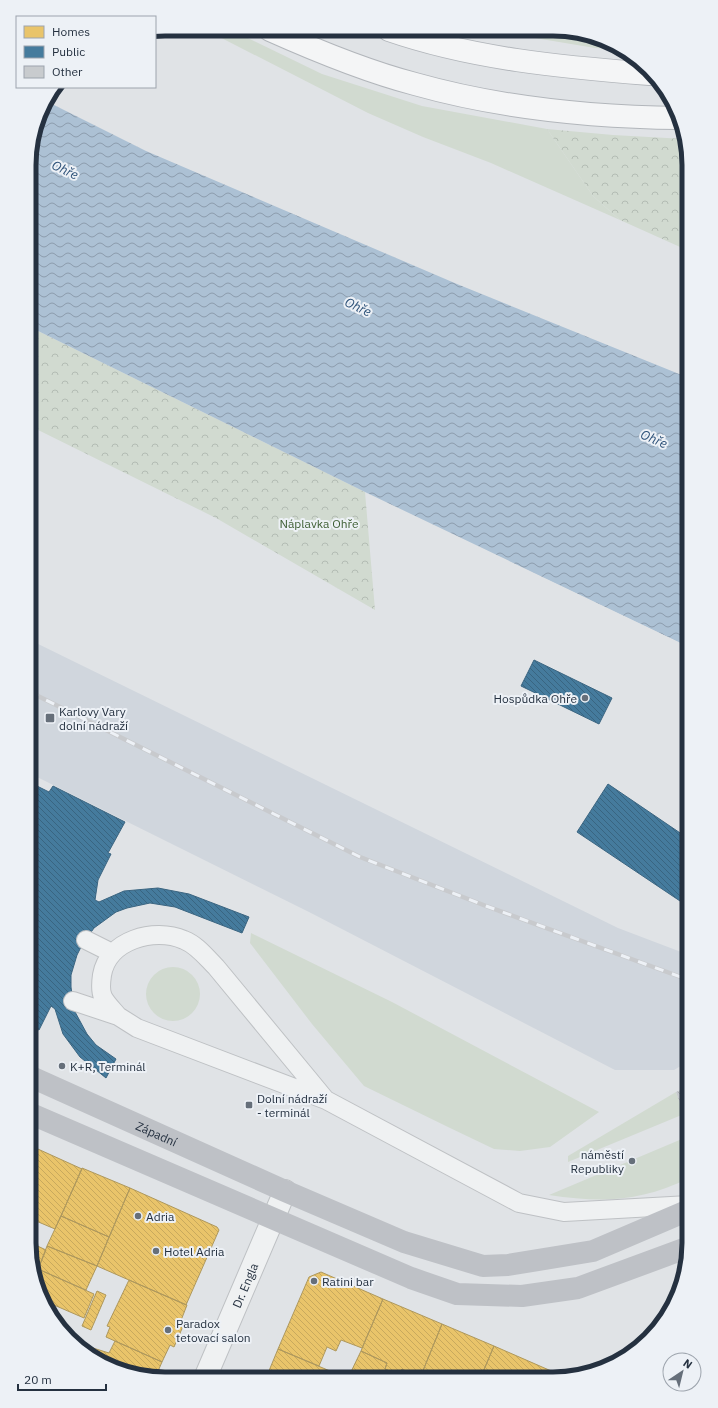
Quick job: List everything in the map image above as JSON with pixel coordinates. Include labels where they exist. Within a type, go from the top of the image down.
[{"type":"highway","points":[[283,36],[354,65],[416,84],[513,104],[555,110],[641,118],[673,118]]},
{"type":"highway","points":[[408,36],[431,43],[522,62],[643,73]]},
{"type":"street","name":"Západní","points":[[36,1079],[285,1192]]},
{"type":"street","points":[[36,1116],[411,1278],[457,1294],[522,1296],[578,1288],[682,1250]]},
{"type":"street","points":[[285,1192],[404,1242],[483,1266],[508,1265],[593,1251],[682,1213]]},
{"type":"street","name":"Dr. Engla","points":[[208,1372],[285,1192]]},
{"type":"lane","points":[[118,1016],[102,996],[101,983],[103,970],[112,953],[132,941],[148,935],[175,937],[192,944],[216,967],[326,1100]]},
{"type":"lane","points":[[86,940],[112,953]]},
{"type":"lane","points":[[73,1001],[118,1016],[137,1028],[326,1100],[520,1203],[564,1212],[682,1205]]},
{"type":"shaded area","points":[[36,643],[618,928],[682,952],[682,1065],[674,1070],[615,1070],[309,912],[36,776]]},
{"type":"green space","points":[[218,36],[243,36],[322,74],[422,106],[547,129],[593,196],[620,220],[491,163],[423,137],[368,113]]},
{"type":"green space","points":[[523,36],[582,39],[609,49],[595,48]]},
{"type":"green space","points":[[547,129],[680,139],[682,157],[682,248],[620,220],[593,196]]},
{"type":"green space","name":"Náplavka Ohře","points":[[36,330],[365,492],[375,610],[216,518],[36,429]]},
{"type":"green space","points":[[251,933],[392,1002],[599,1112],[550,1147],[520,1151],[494,1149],[364,1086],[312,1024],[250,943]]},
{"type":"green space","points":[[168,967],[178,967],[188,971],[196,979],[200,989],[200,999],[196,1009],[188,1017],[178,1021],[168,1021],[158,1017],[150,1009],[146,999],[146,989],[150,979],[158,971]]},
{"type":"green space","points":[[676,1092],[682,1108],[682,1115],[568,1162],[568,1156]]},
{"type":"green space","points":[[682,1139],[682,1181],[671,1186],[654,1192],[621,1198],[587,1199],[549,1195]]},
{"type":"water","name":"Ohře","points":[[52,104],[146,151],[457,284],[682,375],[682,644],[365,492],[36,330],[36,157],[40,132]]},
{"type":"pier","points":[[470,543],[678,642],[678,644],[469,545]]},
{"type":"building: Homes","points":[[36,1148],[82,1169],[55,1229],[36,1221]]},
{"type":"building: Homes","points":[[82,1168],[130,1188],[109,1237],[61,1216]]},
{"type":"building: Homes","name":"Hotel Adria","points":[[130,1188],[217,1227],[219,1230],[186,1305],[97,1266]]},
{"type":"building: Homes","points":[[61,1216],[109,1237],[97,1266],[47,1246]]},
{"type":"building: Homes","points":[[36,1245],[46,1250],[38,1269]]},
{"type":"building: Homes","points":[[47,1246],[97,1266],[86,1290],[38,1269]]},
{"type":"building: Homes","points":[[38,1269],[94,1294],[84,1318],[51,1304]]},
{"type":"building: Homes","points":[[321,1272],[383,1299],[362,1348],[341,1340],[336,1351],[327,1347],[319,1366],[278,1349],[309,1277]]},
{"type":"building: Homes","points":[[129,1280],[187,1305],[180,1323],[184,1324],[174,1347],[170,1345],[162,1362],[106,1337],[110,1327],[107,1326]]},
{"type":"building: Homes","points":[[97,1291],[106,1295],[91,1330],[82,1326]]},
{"type":"building: Homes","points":[[383,1299],[442,1324],[422,1372],[408,1372],[402,1369],[400,1372],[392,1372],[385,1369],[387,1363],[361,1351]]},
{"type":"building: Homes","points":[[442,1324],[494,1346],[483,1372],[422,1372]]},
{"type":"building: Homes","points":[[115,1341],[162,1362],[158,1372],[132,1368],[101,1355],[92,1349],[109,1353]]},
{"type":"building: Homes","points":[[494,1346],[554,1372],[553,1372],[483,1372]]},
{"type":"building: Homes","points":[[278,1349],[330,1371],[330,1372],[268,1372]]},
{"type":"building: Homes","points":[[361,1351],[387,1363],[385,1369],[392,1372],[351,1372]]},
{"type":"building: Public","points":[[534,660],[612,698],[599,724],[521,686]]},
{"type":"building: Public","points":[[608,784],[682,834],[682,902],[577,832]]},
{"type":"building: Public","points":[[36,786],[49,792],[53,786],[125,822],[108,853],[111,854],[98,880],[95,900],[99,902],[124,891],[158,888],[189,894],[249,917],[242,933],[175,907],[150,903],[116,912],[94,928],[77,955],[71,975],[71,987],[74,1010],[87,1034],[96,1045],[116,1059],[106,1078],[80,1057],[63,1034],[55,1009],[51,1006],[39,1030],[36,1028]]},
{"type":"building: Other","points":[[682,1090],[682,1108],[676,1092]]},
{"type":"railway","points":[[36,695],[360,857],[486,906],[682,977]]},
{"type":"place","name":"Hospůdka Ohře","points":[[585,698]]},
{"type":"place","name":"Karlovy Vary dolní nádraží","points":[[50,718]]},
{"type":"place","name":"K+R, Terminál","points":[[62,1066]]},
{"type":"place","name":"Dolní nádraží - terminál","points":[[249,1105]]},
{"type":"place","name":"náměstí Republiky","points":[[632,1161]]},
{"type":"place","name":"Adria","points":[[138,1216]]},
{"type":"place","name":"Hotel Adria","points":[[156,1251]]},
{"type":"place","name":"Ratini bar","points":[[314,1281]]},
{"type":"place","name":"Paradox tetovací salon","points":[[168,1330]]}]
